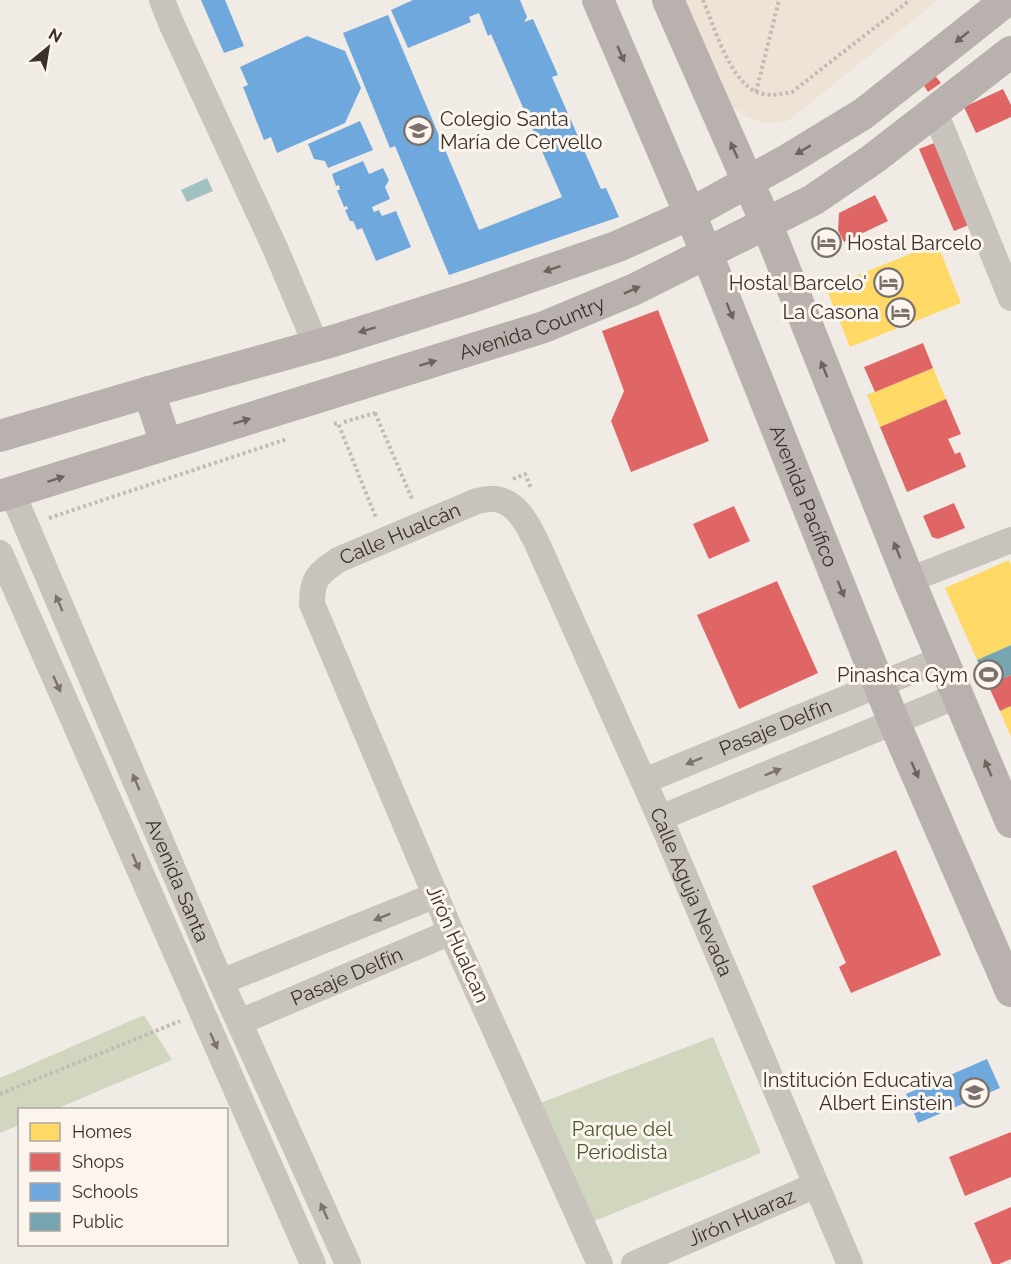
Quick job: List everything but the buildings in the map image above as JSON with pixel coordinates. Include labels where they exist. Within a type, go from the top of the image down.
[{"type":"main road","name":"Avenida Pacífico","points":[[598,0],[690,214],[894,722],[1011,991]]},
{"type":"main road","points":[[668,0],[766,225],[909,580],[1011,822]]},
{"type":"main road","points":[[0,436],[316,345],[472,297],[606,251],[690,214],[863,114],[1007,0]]},
{"type":"main road","name":"Avenida Country","points":[[6,494],[544,327],[635,289],[813,200],[873,159],[1011,52]]},
{"type":"main road","points":[[150,392],[166,444]]},
{"type":"street","points":[[162,0],[276,250],[316,345]]},
{"type":"street","points":[[935,112],[1011,298]]},
{"type":"street","name":"Avenida Santa","points":[[6,494],[348,1264]]},
{"type":"street","name":"Calle Hualcán","points":[[319,623],[312,604],[312,586],[323,571],[338,560],[477,501],[496,499],[513,506],[526,522]]},
{"type":"street","name":"Calle Aguja Nevada","points":[[526,522],[644,781],[850,1264]]},
{"type":"street","points":[[909,580],[1011,540]]},
{"type":"street","name":"Avenida Santa","points":[[0,553],[314,1264]]},
{"type":"street","name":"Jirón Hualcan","points":[[319,623],[452,932],[600,1264]]},
{"type":"street","name":"Pasaje Delfín","points":[[644,781],[942,659]]},
{"type":"street","name":"Pasaje Delfín","points":[[660,818],[957,696]]},
{"type":"street","points":[[221,982],[436,895]]},
{"type":"street","name":"Pasaje Delfín","points":[[240,1022],[452,932]]},
{"type":"street","name":"Jirón Huaraz","points":[[634,1264],[816,1185]]},
{"type":"path","points":[[703,0],[731,64],[742,81],[756,92],[776,96],[792,92],[910,0]]},
{"type":"path","points":[[756,92],[779,0]]},
{"type":"path","points":[[375,413],[423,524]]},
{"type":"path","points":[[327,427],[338,423],[385,540]]},
{"type":"path","points":[[43,521],[295,437]]},
{"type":"path","points":[[0,1094],[202,1012]]},
{"type":"green space","points":[[144,1015],[172,1060],[58,1108],[18,1108],[18,1125],[0,1133],[0,1078]]},
{"type":"green space","name":"Parque del Periodista","points":[[713,1037],[761,1153],[587,1224],[535,1105]]},
{"type":"shaded area","points":[[681,0],[938,0],[788,121],[764,123],[745,116],[730,105]]},
{"type":"water","points":[[207,178],[213,191],[187,202],[181,190]]},
{"type":"place","name":"Colegio Santa María de Cervello","points":[[419,131]]},
{"type":"place","name":"Hostal Barcelo","points":[[826,243]]},
{"type":"place","name":"Hostal Barcelo'","points":[[888,283]]},
{"type":"place","name":"La Casona","points":[[900,312]]},
{"type":"place","name":"Pinashca Gym","points":[[989,675]]},
{"type":"place","name":"Institución Educativa Albert Einstein","points":[[974,1092]]}]
